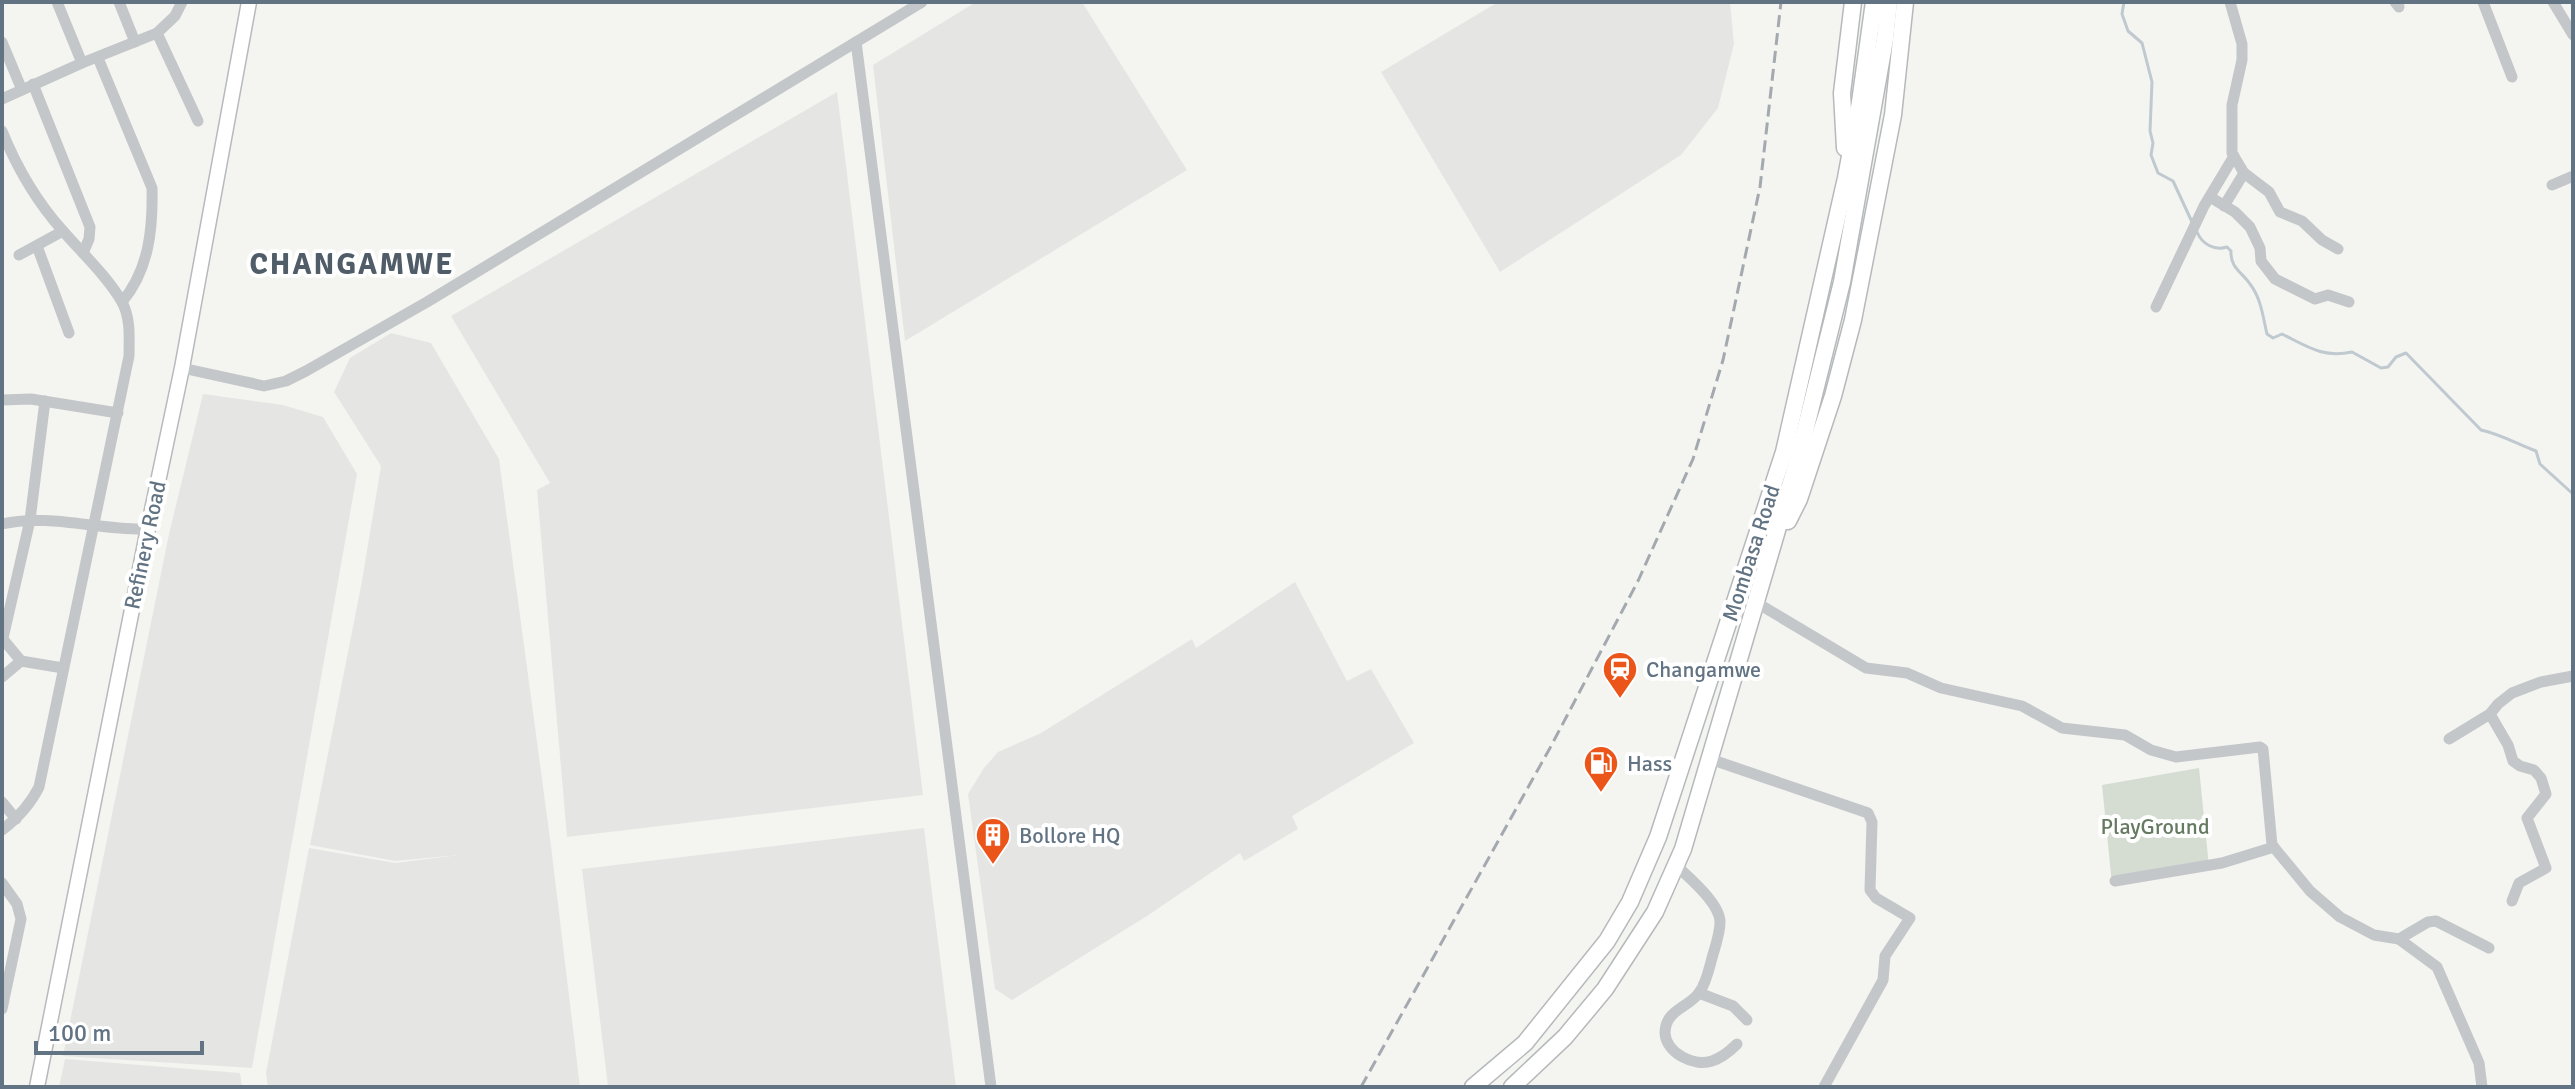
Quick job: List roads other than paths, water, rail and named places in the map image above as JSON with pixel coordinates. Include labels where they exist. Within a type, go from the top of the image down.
[{"type":"highway","points":[[1846,178],[1842,93],[1853,2]]},
{"type":"highway","name":"Mombasa Road","points":[[1473,1087],[1525,1043],[1607,941],[1630,902],[1658,837],[1784,452],[1846,178],[1874,2]]},
{"type":"highway","name":"Mombasa Road","points":[[1512,1087],[1565,1037],[1605,989],[1655,912],[1683,849],[1798,459],[1842,282],[1889,2]]},
{"type":"highway","points":[[1768,565],[1799,499],[1833,396],[1853,320],[1893,115],[1905,2]]},
{"type":"main road","name":"Refinery Road","points":[[37,1087],[182,368],[249,2]]},
{"type":"street","points":[[57,2],[82,63]]},
{"type":"street","points":[[119,2],[135,42]]},
{"type":"street","points":[[2,99],[157,33],[175,16],[182,2]]},
{"type":"street","points":[[182,368],[264,386],[286,381],[441,294],[922,2]]},
{"type":"street","points":[[2230,2],[2242,44],[2242,60],[2232,105],[2231,145],[2234,156],[2244,173],[2269,192],[2280,212],[2302,221],[2322,240],[2338,249]]},
{"type":"street","points":[[2483,2],[2512,77]]},
{"type":"street","points":[[2553,2],[2573,35]]},
{"type":"street","points":[[157,33],[198,121]]},
{"type":"street","points":[[2,42],[28,87],[90,227],[83,253]]},
{"type":"street","points":[[856,42],[991,1087]]},
{"type":"street","points":[[98,58],[152,188],[153,209],[146,253],[137,285],[122,302]]},
{"type":"street","points":[[2,131],[28,186],[122,302],[129,323],[129,356],[118,413],[39,787],[29,804],[2,830]]},
{"type":"street","points":[[2156,307],[2184,245],[2234,156]]},
{"type":"street","points":[[2224,206],[2244,173]]},
{"type":"street","points":[[2552,185],[2573,176]]},
{"type":"street","points":[[2207,202],[2235,212],[2250,227],[2260,248],[2260,259],[2275,279],[2315,299],[2331,295],[2349,302]]},
{"type":"street","points":[[19,255],[63,231]]},
{"type":"street","points":[[37,246],[69,333]]},
{"type":"street","points":[[2,400],[45,401],[118,413]]},
{"type":"street","points":[[45,401],[30,520],[2,638],[21,661],[63,668]]},
{"type":"street","points":[[2,524],[30,520],[128,530],[148,529]]},
{"type":"street","points":[[1757,603],[1866,668],[1907,673],[1941,688],[2022,706],[2062,728],[2125,735],[2151,750],[2176,757],[2263,749],[2270,839],[2274,847],[2310,891],[2340,917],[2365,931],[2399,939],[2437,967],[2478,1058],[2482,1087]]},
{"type":"street","points":[[2,677],[21,661]]},
{"type":"street","points":[[2449,739],[2490,714],[2512,693],[2541,682],[2573,676]]},
{"type":"street","points":[[2490,714],[2508,745],[2513,761],[2518,766],[2534,770],[2546,790],[2527,818],[2546,868],[2519,883],[2512,901]]},
{"type":"street","points":[[1710,759],[1868,813],[1872,822],[1870,890],[1876,898],[1910,918],[1885,956],[1883,980],[1824,1087]]},
{"type":"street","points":[[2,802],[16,819]]},
{"type":"street","points":[[2115,881],[2222,863],[2274,847]]},
{"type":"street","points":[[1676,865],[1711,902],[1719,915],[1720,924],[1699,993],[1672,1013],[1665,1031],[1667,1042],[1674,1052],[1700,1063],[1714,1060],[1737,1044]]},
{"type":"street","points":[[2,883],[17,904],[21,919],[2,1009]]},
{"type":"street","points":[[2399,939],[2428,922],[2436,921],[2489,948]]},
{"type":"street","points":[[1699,993],[1733,1006],[1747,1020]]},
{"type":"waterway","points":[[2124,2],[2122,14],[2128,31],[2142,43],[2152,82],[2151,155],[2158,173],[2173,181],[2192,222]]},
{"type":"waterway","points":[[2197,232],[2209,246],[2227,247],[2231,251],[2234,266],[2257,295],[2267,334],[2273,338],[2282,334],[2308,347],[2332,354],[2352,352],[2381,368],[2388,367],[2396,357],[2406,353],[2481,430],[2536,451],[2540,464],[2573,494]]},
{"type":"railway","points":[[1361,1087],[1550,748],[1638,581],[1693,459],[1723,360],[1760,187],[1781,2]]},
{"type":"place","name":"Changamwe","points":[[1620,700]]},
{"type":"place","name":"Hass","points":[[1601,794]]},
{"type":"place","name":"Bollore HQ","points":[[993,866]]},
{"type":"district","name":"CHANGAMWE","points":[[352,264]]},
{"type":"park label","name":"PlayGround","points":[[2155,826]]}]
